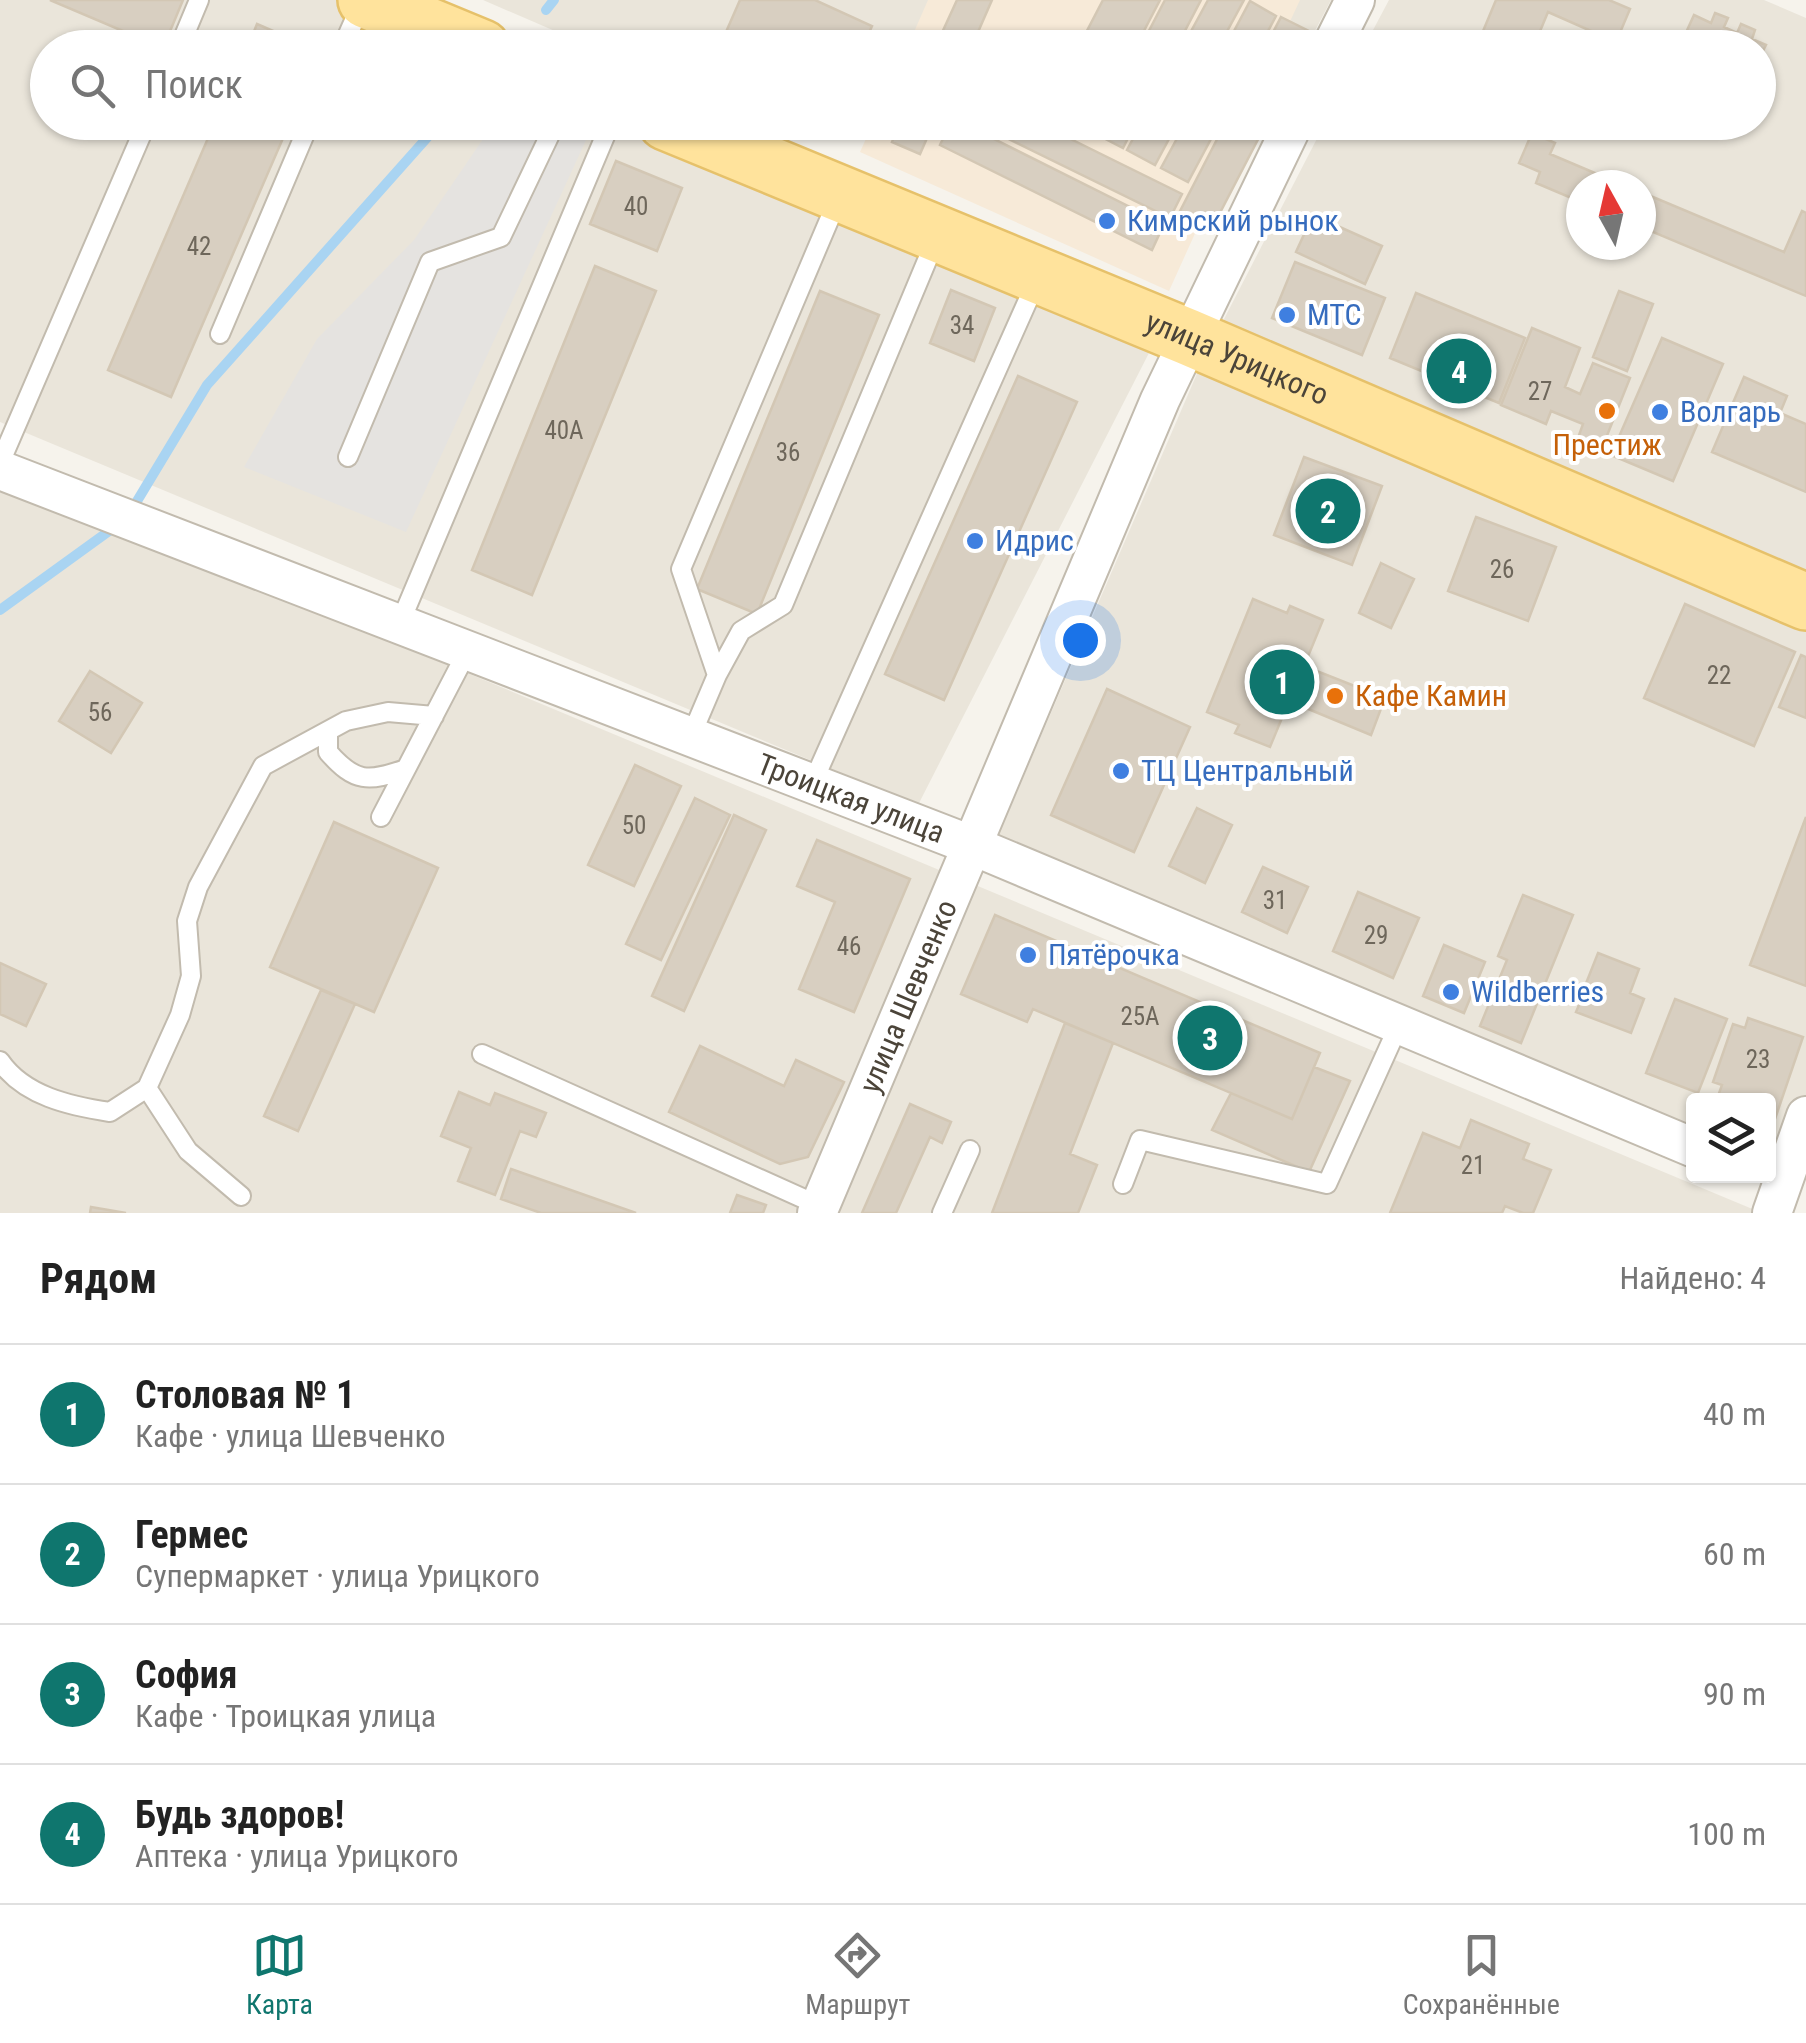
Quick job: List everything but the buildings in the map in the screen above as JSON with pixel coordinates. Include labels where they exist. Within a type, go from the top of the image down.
[{"type":"main road","points":[[364,0],[425,17],[449,30]]},
{"type":"main road","name":"улица Урицкого","points":[[710,140],[1188,337],[1806,602]]},
{"type":"street","points":[[1340,30],[1354,0]]},
{"type":"street","name":"улица Шевченко","points":[[819,1209],[1188,337],[1285,140]]},
{"type":"street","name":"Троицкая улица","points":[[0,467],[970,845],[1686,1145]]},
{"type":"street","points":[[1780,1192],[1806,1116]]},
{"type":"lane","points":[[186,30],[199,0]]},
{"type":"lane","points":[[350,30],[364,0]]},
{"type":"lane","points":[[0,467],[138,140]]},
{"type":"lane","points":[[220,334],[302,140]]},
{"type":"lane","points":[[348,457],[430,262],[501,237],[547,140]]},
{"type":"lane","points":[[400,624],[602,140]]},
{"type":"lane","points":[[717,675],[681,569],[840,194]]},
{"type":"lane","points":[[691,736],[741,631],[783,604],[938,234]]},
{"type":"lane","points":[[813,782],[1039,275]]},
{"type":"lane","points":[[381,817],[468,649]]},
{"type":"lane","points":[[0,1061],[13,1080],[69,1106],[110,1112],[148,1088],[180,1015],[191,976],[187,921],[198,887],[263,766],[346,720],[388,712],[434,716]]},
{"type":"lane","points":[[328,730],[328,752],[346,772],[378,779],[406,769]]},
{"type":"lane","points":[[1122,1184],[1140,1140],[1328,1184],[1398,1026]]},
{"type":"lane","points":[[482,1054],[819,1209]]},
{"type":"lane","points":[[148,1088],[188,1151],[241,1196]]},
{"type":"lane","points":[[942,1213],[970,1150]]},
{"type":"shaded area","points":[[0,0],[356,0],[426,30],[30,30],[30,140],[675,140],[1151,349],[918,805],[0,422]]},
{"type":"shaded area","points":[[483,0],[1331,0],[1315,30],[553,30]]},
{"type":"shaded area","points":[[928,0],[1300,0],[1286,30],[915,30]]},
{"type":"shaded area","points":[[1389,0],[1764,0],[1806,18],[1806,571],[1222,323],[1316,140],[1776,140],[1776,30],[1373,30]]},
{"type":"shaded area","points":[[482,140],[586,140],[406,532],[244,467],[317,339],[414,240]]},
{"type":"shaded area","name":"Кимрский рынок","points":[[865,140],[1237,140],[1169,291],[860,152]]},
{"type":"shaded area","points":[[1199,369],[1806,627],[1806,1175],[1776,1163],[1776,1093],[1686,1093],[1686,1125],[998,836]]},
{"type":"shaded area","points":[[0,478],[1762,1213],[0,1213]]},
{"type":"waterway","points":[[546,10],[554,0]]},
{"type":"waterway","points":[[131,511],[207,385],[425,140]]},
{"type":"waterway","points":[[0,610],[116,526]]},
{"type":"place","name":"Кимрский рынок","points":[[1107,221]]},
{"type":"place","name":"МТС","points":[[1287,315]]},
{"type":"place","name":"Будь здоров!","points":[[1459,371]]},
{"type":"place","name":"Престиж","points":[[1607,411]]},
{"type":"place","name":"Волгарь","points":[[1660,412]]},
{"type":"place","name":"Гермес","points":[[1328,511]]},
{"type":"place","name":"Идрис","points":[[975,541]]},
{"type":"place","name":"Столовая № 1","points":[[1282,682]]},
{"type":"place","name":"Кафе Камин","points":[[1335,696]]},
{"type":"place","name":"ТЦ Центральный","points":[[1121,771]]},
{"type":"place","name":"Пятёрочка","points":[[1028,955]]},
{"type":"place","name":"Wildberries","points":[[1451,992]]},
{"type":"place","name":"София","points":[[1210,1038]]}]
